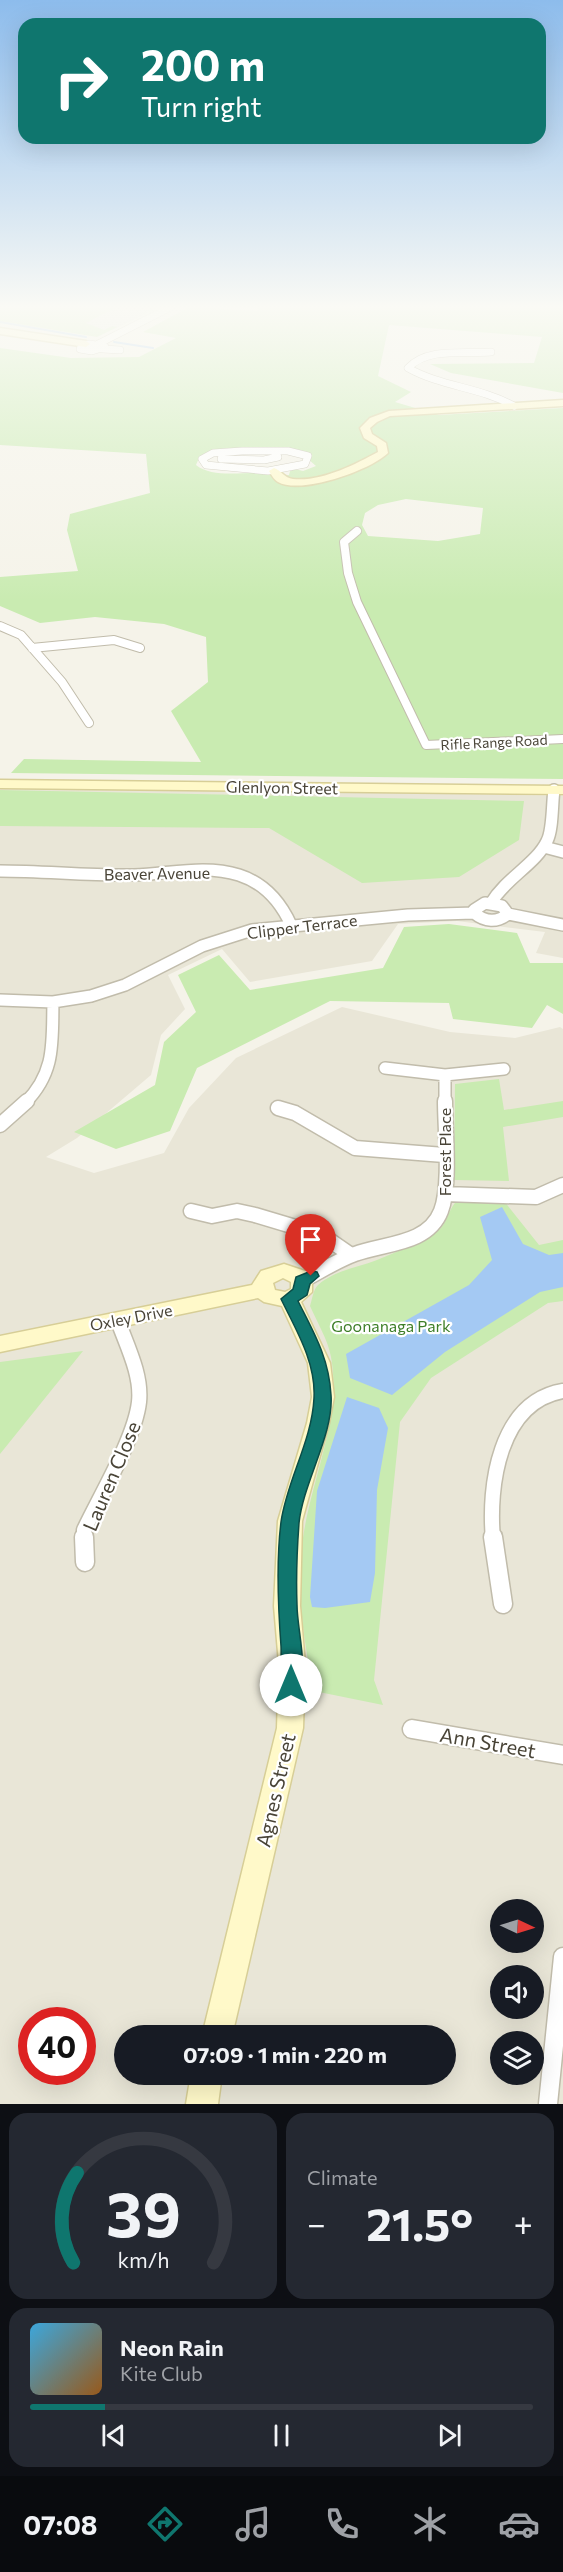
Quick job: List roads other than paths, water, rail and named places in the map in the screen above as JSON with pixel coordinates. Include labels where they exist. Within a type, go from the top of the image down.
[{"type":"street","points":[[274,471],[276,476],[282,480],[303,482],[345,472],[371,460],[383,453],[382,445],[368,436],[365,428],[371,421],[383,415],[407,411],[527,405]]},
{"type":"street","points":[[242,451],[288,451],[308,456],[305,464],[274,471],[224,468],[206,465],[202,459],[213,453],[242,451]]},
{"type":"street","points":[[202,459],[264,460],[278,457]]},
{"type":"street","name":"Rifle Range Road","points":[[357,531],[344,542],[344,562],[349,581],[367,627],[426,745],[563,739]]},
{"type":"street","points":[[0,626],[21,635],[62,682],[89,723]]},
{"type":"street","points":[[32,648],[114,640],[140,648]]},
{"type":"street","name":"Glenlyon Street","points":[[0,784],[558,790]]},
{"type":"street","points":[[491,903],[500,888],[549,840],[558,790]]},
{"type":"street","points":[[544,847],[563,852]]},
{"type":"street","name":"Beaver Avenue","points":[[0,871],[132,875],[198,871],[239,875],[257,883],[285,910],[291,925]]},
{"type":"street","points":[[508,914],[502,920],[491,921],[480,919],[474,913],[476,907],[491,903],[502,906],[508,914],[563,925]]},
{"type":"street","name":"Clipper Terrace","points":[[0,1000],[53,1002],[72,1000],[116,988],[185,953],[252,930],[408,915],[474,913]]},
{"type":"street","points":[[0,1125],[36,1091],[47,1073],[51,1056],[53,1002]]},
{"type":"street","points":[[385,1068],[445,1075],[504,1069]]},
{"type":"street","name":"Forest Place","points":[[296,1290],[351,1255],[408,1240],[431,1229],[443,1212],[445,1075]]},
{"type":"street","points":[[278,1108],[296,1113],[355,1148],[444,1155]]},
{"type":"street","points":[[445,1194],[536,1197],[563,1185]]},
{"type":"street","points":[[191,1211],[212,1216],[237,1211],[255,1215],[322,1235],[351,1255]]},
{"type":"street","name":"Oxley Drive","points":[[0,1344],[263,1290],[274,1298],[296,1290]]},
{"type":"street","name":"Agnes Street","points":[[220,2025],[290,1728],[292,1664],[287,1606],[290,1521],[318,1423],[323,1397],[319,1363],[296,1290]]},
{"type":"street","name":"Lauren Close","points":[[85,1562],[84,1530],[132,1430],[140,1401],[137,1376],[118,1321]]},
{"type":"street","points":[[503,1604],[491,1527],[495,1468],[510,1433],[528,1404],[549,1393],[563,1391]]},
{"type":"street","name":"Ann Street","points":[[412,1730],[563,1755]]},
{"type":"street","points":[[548,2104],[563,1958]]},
{"type":"street","points":[[202,2104],[205,2085]]},
{"type":"water","points":[[502,1207],[523,1244],[549,1255],[563,1253],[563,1287],[540,1292],[445,1352],[392,1395],[350,1378],[346,1354],[469,1285],[492,1260],[480,1217]]},
{"type":"water","points":[[347,1397],[379,1408],[388,1428],[377,1490],[375,1573],[370,1602],[325,1608],[312,1607],[310,1597],[317,1491]]},
{"type":"park label","name":"Goonanaga Park","points":[[391,1325]]}]
